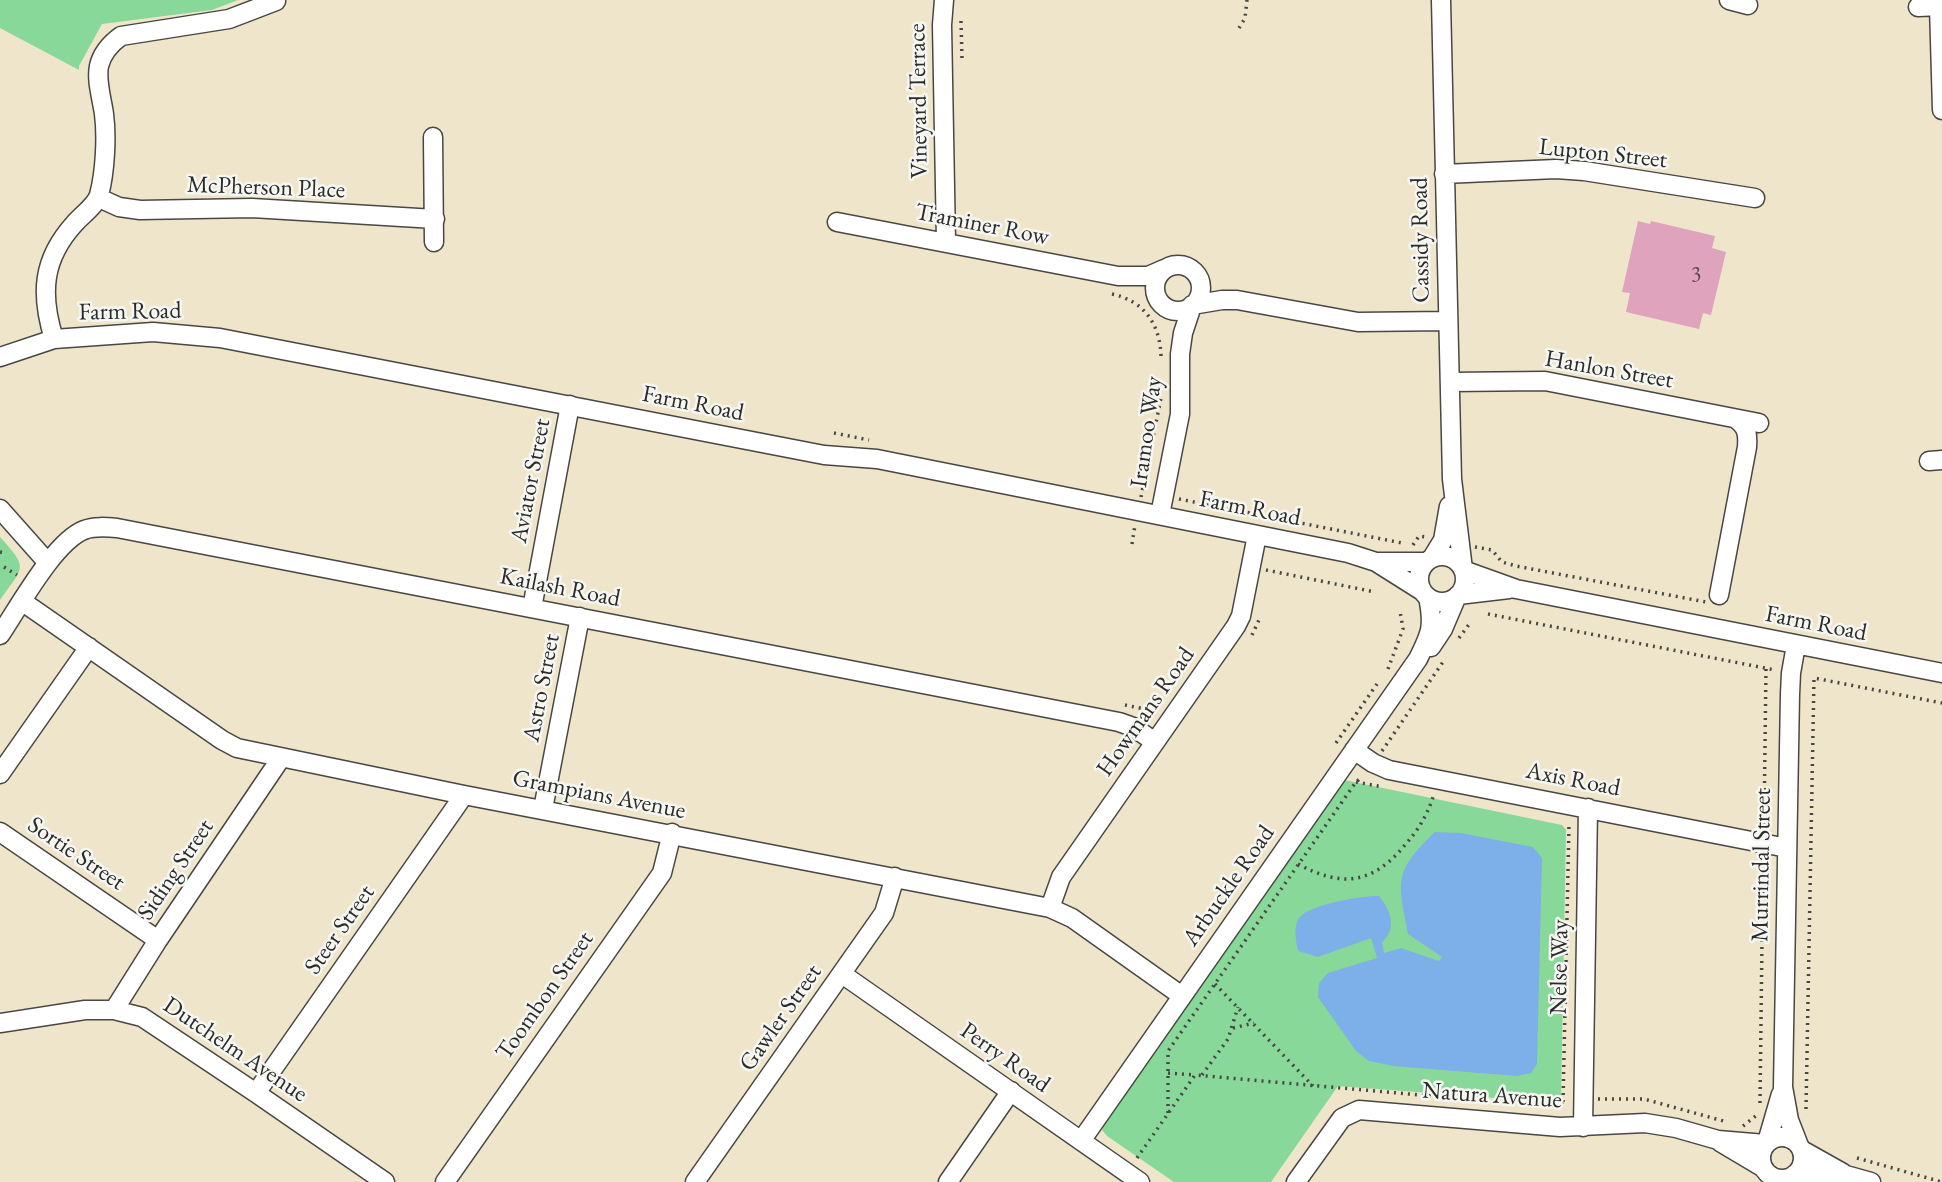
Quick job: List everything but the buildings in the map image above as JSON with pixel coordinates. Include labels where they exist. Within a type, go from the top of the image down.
[{"type":"street","name":"Vineyard Terrace","points":[[944,0],[942,25],[946,242]]},
{"type":"street","name":"Cassidy Road","points":[[1441,0],[1452,479],[1463,569]]},
{"type":"street","points":[[1728,0],[1748,5]]},
{"type":"street","points":[[54,339],[44,305],[50,264],[59,243],[99,198],[105,118],[98,76],[103,55],[121,36],[229,19],[276,1]]},
{"type":"street","points":[[1918,7],[1941,6],[1942,110]]},
{"type":"street","points":[[433,137],[434,242]]},
{"type":"street","name":"Lupton Street","points":[[1444,174],[1556,169],[1584,171],[1755,198]]},
{"type":"street","name":"McPherson Place","points":[[99,198],[119,207],[140,210],[252,208],[435,219]]},
{"type":"street","name":"Traminer Row","points":[[837,222],[1118,276],[1148,276],[1164,270]]},
{"type":"street","points":[[1237,300],[1181,265],[1164,270],[1158,276],[1156,284],[1161,302],[1168,309],[1179,311],[1222,300],[1237,300],[1358,322],[1447,321]]},
{"type":"street","points":[[1192,306],[1200,292],[1197,275]]},
{"type":"street","name":"Traminer Row","points":[[1118,276],[1139,286],[1161,302]]},
{"type":"street","name":"Iramoo Way","points":[[1161,302],[1174,330],[1180,354]]},
{"type":"street","name":"Iramoo Way","points":[[1160,515],[1180,414],[1180,354],[1183,333],[1192,306]]},
{"type":"street","name":"Farm Road","points":[[0,357],[54,339],[153,331],[220,338],[824,455],[877,459],[1348,553],[1376,562],[1425,594]]},
{"type":"street","name":"Hanlon Street","points":[[1450,382],[1545,381],[1759,423]]},
{"type":"street","name":"Aviator Street","points":[[532,608],[570,405]]},
{"type":"street","points":[[1713,598],[1747,447],[1748,435],[1744,426],[1736,419]]},
{"type":"street","name":"Cassidy Road","points":[[1429,560],[1443,540],[1452,479]]},
{"type":"street","points":[[0,509],[48,563]]},
{"type":"street","name":"Kailash Road","points":[[0,635],[48,563],[71,538],[85,529],[117,527],[1119,722],[1155,742]]},
{"type":"street","name":"Howmans Road","points":[[1050,908],[1061,877],[1236,626],[1241,616],[1257,535]]},
{"type":"street","points":[[1446,556],[1453,558],[1463,569],[1464,583],[1458,596],[1443,602],[1425,594],[1419,576],[1429,560],[1446,556]]},
{"type":"street","name":"Farm Road","points":[[1376,562],[1429,560]]},
{"type":"street","name":"Farm Road","points":[[1463,569],[1516,589],[1942,673]]},
{"type":"street","name":"Farm Road","points":[[1458,596],[1516,589]]},
{"type":"street","name":"Arbuckle Road","points":[[1081,1140],[1418,659],[1431,633],[1432,619],[1425,594]]},
{"type":"street","name":"Arbuckle Road","points":[[1418,659],[1433,645],[1458,596]]},
{"type":"street","name":"Grampians Avenue","points":[[23,602],[237,748],[464,795],[673,833],[1050,908],[1072,918],[1182,996]]},
{"type":"street","name":"Astro Street","points":[[543,809],[580,617]]},
{"type":"street","name":"Murrindal Street","points":[[1796,645],[1791,673],[1783,1087],[1789,1120],[1800,1147]]},
{"type":"street","points":[[0,774],[89,648]]},
{"type":"street","name":"Axis Road","points":[[1354,750],[1389,770],[1787,848]]},
{"type":"street","name":"Siding Street","points":[[114,1010],[281,758]]},
{"type":"street","name":"Steer Street","points":[[256,1093],[464,795]]},
{"type":"street","name":"Nelse Way","points":[[1580,807],[1583,1126]]},
{"type":"street","name":"Sortie Street","points":[[0,832],[158,940]]},
{"type":"street","name":"Toombon Street","points":[[445,1182],[662,873],[673,833]]},
{"type":"street","name":"Gawler Street","points":[[695,1182],[884,913],[895,877]]},
{"type":"street","name":"Perry Road","points":[[842,974],[1140,1182]]},
{"type":"street","name":"Dutchelm Avenue","points":[[0,1023],[85,1010],[114,1010],[142,1017],[385,1182]]},
{"type":"street","name":"Murrindal Street","points":[[1766,1143],[1783,1087]]},
{"type":"street","points":[[948,1182],[1010,1091]]},
{"type":"street","name":"Natura Avenue","points":[[1296,1182],[1342,1118],[1359,1110],[1560,1127],[1645,1123],[1676,1128],[1718,1140],[1766,1143]]},
{"type":"street","points":[[1846,1175],[1778,1179],[1766,1173],[1760,1155],[1766,1143],[1783,1136],[1846,1175],[1871,1182]]},
{"type":"street","name":"Natura Avenue","points":[[1718,1140],[1766,1173]]},
{"type":"street","points":[[1793,1178],[1802,1163],[1800,1147]]},
{"type":"path","points":[[1239,28],[1245,18],[1247,0]]},
{"type":"path","points":[[1111,293],[1136,303],[1148,315],[1160,336],[1161,365]]},
{"type":"path","points":[[1132,544],[1161,400],[1161,388]]},
{"type":"path","points":[[834,433],[874,440]]},
{"type":"path","points":[[1142,493],[1414,546],[1419,536],[1443,540]]},
{"type":"path","points":[[1461,544],[1493,550],[1502,562],[1516,566],[1713,598]]},
{"type":"path","points":[[1251,567],[1375,592]]},
{"type":"path","points":[[1330,752],[1390,666],[1404,629],[1400,611]]},
{"type":"path","points":[[1488,614],[1942,703]]},
{"type":"path","points":[[1454,646],[1469,623]]},
{"type":"path","points":[[1806,1116],[1814,678],[1819,649]]},
{"type":"path","points":[[1168,1115],[1168,1051],[1446,657]]},
{"type":"path","points":[[1737,1125],[1743,1126],[1761,1112],[1766,668]]},
{"type":"path","points":[[1298,864],[1336,879],[1348,880],[1368,876],[1389,863],[1415,833],[1430,808],[1433,797]]},
{"type":"path","points":[[1563,1102],[1569,824],[1580,807]]},
{"type":"path","points":[[1215,983],[1313,1086]]},
{"type":"path","points":[[1202,1076],[1228,1039],[1238,1007]]},
{"type":"path","points":[[1233,1028],[1254,1023]]},
{"type":"path","points":[[1168,1073],[1195,1075]]},
{"type":"path","points":[[1856,1158],[1942,1182]]},
{"type":"green space","points":[[0,0],[238,0],[212,10],[102,24],[79,70],[0,28]]},
{"type":"green space","points":[[0,537],[16,556],[20,568],[0,600]]},
{"type":"green space","points":[[1344,780],[1562,825],[1566,830],[1561,1099],[1533,1101],[1338,1086],[1271,1182],[1174,1182],[1107,1136],[1102,1130],[1103,1127]]},
{"type":"water","points":[[1435,832],[1461,833],[1533,847],[1542,858],[1537,1064],[1531,1073],[1517,1076],[1393,1066],[1369,1061],[1356,1051],[1318,997],[1319,983],[1328,973],[1377,958],[1371,938],[1318,957],[1298,951],[1296,926],[1305,913],[1336,902],[1379,896],[1391,919],[1390,931],[1382,942],[1384,953],[1401,948],[1439,961],[1442,957],[1408,934],[1401,889],[1405,868]]}]
